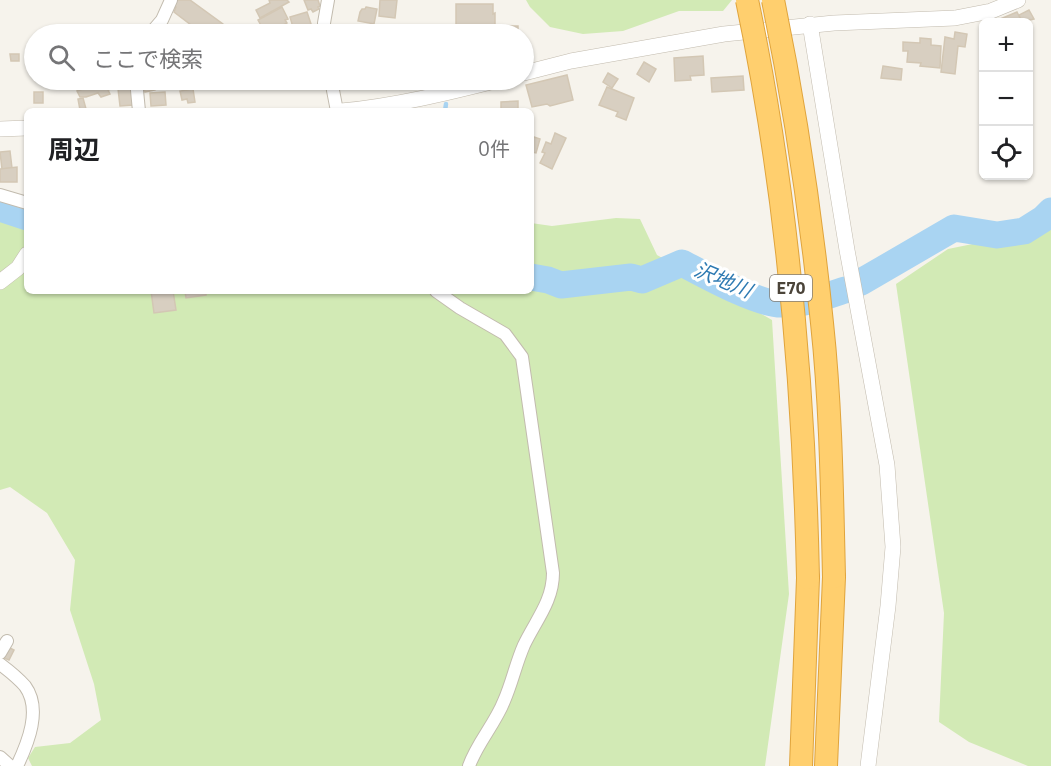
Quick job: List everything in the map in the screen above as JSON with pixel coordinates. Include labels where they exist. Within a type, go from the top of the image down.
[{"type":"highway","name":"E70","points":[[747,0],[782,208],[799,366],[806,465],[808,578],[801,766]]},
{"type":"highway","name":"E70","points":[[773,0],[804,177],[822,325],[831,455],[834,577],[826,766]]},
{"type":"street","points":[[159,24],[171,0]]},
{"type":"street","points":[[324,24],[328,0]]},
{"type":"street","points":[[534,70],[632,49],[723,34],[810,24],[955,18],[991,11],[1018,0]]},
{"type":"street","points":[[810,24],[847,250],[888,476],[893,547],[868,766]]},
{"type":"street","points":[[137,90],[139,108]]},
{"type":"street","points":[[334,90],[338,108]]},
{"type":"street","points":[[376,108],[458,90]]},
{"type":"street","points":[[0,129],[24,128]]},
{"type":"street","points":[[0,195],[24,202]]},
{"type":"street","points":[[0,282],[18,268],[24,259]]},
{"type":"street","points":[[440,294],[505,334],[522,357],[553,573],[553,585],[549,599],[525,644],[504,702],[469,766]]},
{"type":"street","points":[[0,653],[7,641]]},
{"type":"street","points":[[0,664],[25,686],[33,710],[30,732],[17,766]]},
{"type":"street","points":[[0,757],[10,766]]},
{"type":"green space","points":[[526,0],[732,0],[723,11],[679,11],[623,31],[583,34],[550,27]]},
{"type":"green space","points":[[0,216],[24,221],[24,294],[534,294],[534,223],[552,226],[616,218],[640,219],[657,255],[772,320],[789,594],[765,766],[32,766],[28,758],[35,747],[70,743],[101,720],[94,684],[70,610],[75,560],[47,513],[10,487],[0,490]]},
{"type":"green space","points":[[1051,224],[1051,766],[1028,766],[969,742],[939,722],[944,613],[896,284],[948,249],[1031,232]]},
{"type":"building","points":[[177,0],[190,0],[223,24],[190,24],[174,12],[176,7],[173,5]]},
{"type":"building","points":[[269,0],[289,2],[260,18],[256,10],[270,3]]},
{"type":"building","points":[[304,0],[318,0],[319,9],[313,12],[311,9],[308,10]]},
{"type":"building","points":[[380,0],[397,0],[395,18],[379,16]]},
{"type":"building","points":[[456,4],[493,4],[495,24],[456,24]]},
{"type":"building","points":[[282,7],[288,19],[285,20],[287,23],[285,24],[260,24],[258,20]]},
{"type":"building","points":[[366,7],[377,9],[374,24],[358,21],[360,12]]},
{"type":"building","points":[[1029,10],[1034,19],[1020,18],[1019,15]]},
{"type":"building","points":[[307,12],[311,24],[292,24],[290,17]]},
{"type":"building","points":[[1017,12],[1020,18],[1003,18]]},
{"type":"building","points":[[955,32],[967,34],[965,47],[958,46],[955,74],[941,72],[945,37],[954,39]]},
{"type":"building","points":[[920,38],[931,39],[931,45],[941,46],[940,68],[907,62],[908,51],[903,51],[903,42],[920,43]]},
{"type":"building","points":[[10,54],[19,54],[19,61],[11,61]]},
{"type":"building","points":[[703,56],[704,75],[690,76],[691,80],[675,81],[674,58]]},
{"type":"building","points":[[644,62],[656,69],[649,82],[637,74]]},
{"type":"building","points":[[883,66],[902,69],[901,80],[881,78]]},
{"type":"building","points":[[608,73],[618,79],[612,88],[603,82]]},
{"type":"building","points":[[567,75],[573,100],[550,106],[547,104],[532,107],[527,90],[534,90],[534,83]]},
{"type":"building","points":[[743,76],[744,90],[712,92],[711,78]]},
{"type":"building","points":[[607,87],[634,98],[626,120],[616,116],[618,112],[599,105]]},
{"type":"building","points":[[108,90],[110,94],[101,97],[98,93],[80,97],[77,91]]},
{"type":"building","points":[[118,90],[132,90],[133,105],[120,106]]},
{"type":"building","points":[[193,90],[195,102],[188,103],[187,99],[182,100],[180,91]]},
{"type":"building","points":[[34,92],[43,92],[43,103],[34,103]]},
{"type":"building","points":[[165,92],[166,105],[151,106],[150,93]]},
{"type":"building","points":[[83,98],[86,108],[80,108],[78,99]]},
{"type":"building","points":[[518,101],[518,108],[501,108],[501,102]]},
{"type":"building","points":[[555,133],[566,138],[552,169],[540,163],[545,153],[542,152],[546,142],[551,144]]},
{"type":"building","points":[[534,137],[540,139],[536,153],[534,153]]},
{"type":"building","points":[[10,151],[12,168],[2,169],[0,152]]},
{"type":"building","points":[[17,167],[17,182],[0,182],[0,169]]},
{"type":"building","points":[[151,294],[173,294],[176,310],[154,313]]},
{"type":"building","points":[[185,294],[206,294],[206,295],[186,298]]},
{"type":"building","points":[[10,648],[14,650],[9,660],[4,658]]},
{"type":"waterway","points":[[445,108],[446,104]]},
{"type":"waterway","name":"沢地川","points":[[0,208],[24,216]]},
{"type":"waterway","name":"沢地川","points":[[861,282],[954,228],[997,235],[1024,231],[1051,211]]},
{"type":"waterway","name":"沢地川","points":[[534,278],[561,285],[631,277],[642,280],[682,263],[731,288],[771,303],[805,302],[845,290]]}]
